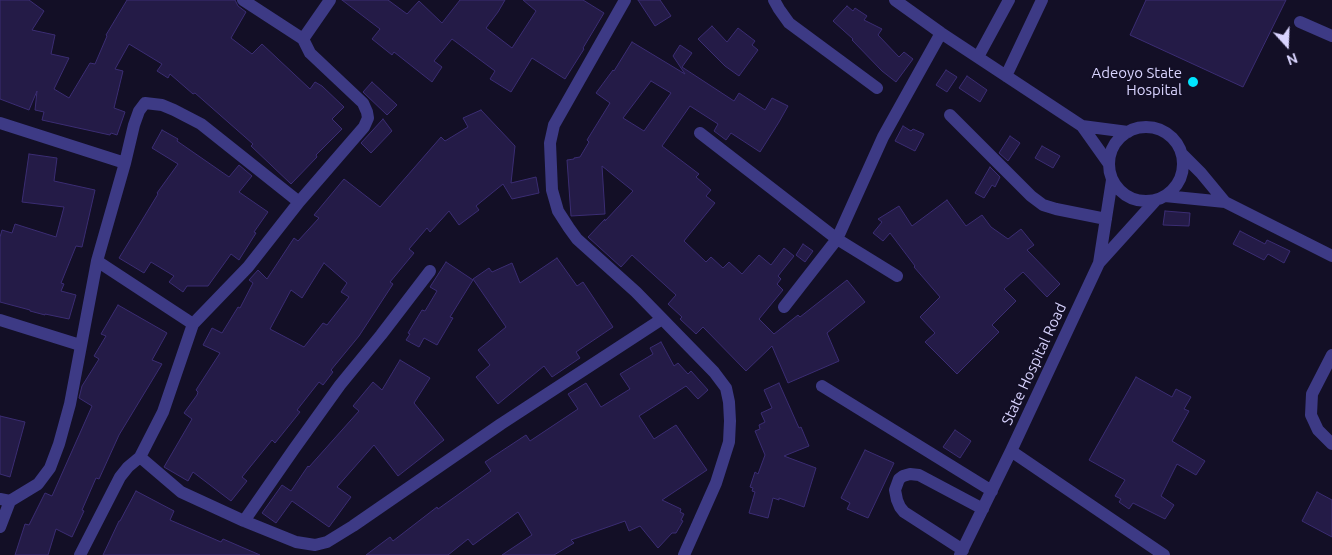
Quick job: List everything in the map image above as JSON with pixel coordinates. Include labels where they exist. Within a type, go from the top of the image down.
[{"type":"street","points":[[80,555],[120,477],[140,457],[164,412],[193,324],[248,267],[299,202],[364,127],[368,118],[363,103],[310,53],[303,39],[243,0]]},
{"type":"street","points":[[303,39],[330,0]]},
{"type":"street","points":[[625,0],[554,125],[550,144],[552,190],[558,211],[577,239],[636,292],[714,372],[726,388],[729,402],[729,442],[716,483],[684,555]]},
{"type":"street","points":[[774,0],[778,9],[789,23],[876,88]]},
{"type":"street","points":[[895,0],[941,34],[1082,126],[1109,164]]},
{"type":"street","points":[[978,58],[1009,0]]},
{"type":"street","points":[[1006,76],[1042,0]]},
{"type":"street","points":[[1300,22],[1332,36]]},
{"type":"street","points":[[784,307],[837,239],[883,137],[941,34]]},
{"type":"street","points":[[0,527],[5,500],[38,484],[50,468],[60,444],[70,404],[97,261],[126,163],[139,111],[145,103],[174,110],[201,124],[299,202]]},
{"type":"street","points":[[950,115],[1031,196],[1044,205],[1106,219]]},
{"type":"street","points":[[0,123],[126,163]]},
{"type":"street","points":[[1082,126],[1128,132]]},
{"type":"street","points":[[1161,198],[1173,190],[1179,182],[1184,164],[1179,145],[1165,132],[1156,128],[1137,128],[1120,138],[1110,154],[1110,172],[1112,180],[1118,189],[1136,200],[1146,202],[1161,198],[1225,202]]},
{"type":"street","points":[[700,133],[837,239],[897,276]]},
{"type":"street","points":[[1182,154],[1225,202],[1332,256]]},
{"type":"street","points":[[1099,263],[1112,180]]},
{"type":"street","name":"State Hospital Road","points":[[961,553],[1099,263],[1161,198]]},
{"type":"street","points":[[97,261],[193,324]]},
{"type":"street","points":[[244,521],[340,386],[382,335],[430,271]]},
{"type":"street","points":[[140,457],[181,492],[215,509],[296,542],[315,546],[327,542],[353,526],[501,424],[662,319]]},
{"type":"street","points":[[0,320],[80,345]]},
{"type":"street","points":[[1332,354],[1312,394],[1311,415],[1318,430],[1332,444]]},
{"type":"street","points":[[822,386],[992,491]]},
{"type":"street","points":[[1011,451],[1164,555]]},
{"type":"street","points":[[961,553],[904,512],[896,500],[895,490],[899,479],[910,474],[919,475],[983,509]]},
{"type":"building","points":[[0,0],[29,0],[44,11],[32,30],[55,35],[51,54],[69,58],[54,89],[69,98],[90,63],[95,64],[106,35],[127,0],[235,0],[238,6],[246,12],[231,38],[252,54],[262,44],[310,89],[315,82],[322,86],[344,107],[332,119],[342,129],[291,184],[251,146],[253,144],[195,93],[193,94],[170,74],[168,78],[157,71],[162,64],[129,44],[115,69],[123,71],[114,108],[125,112],[117,135],[42,120],[44,112],[35,110],[37,91],[29,110],[0,99]]},
{"type":"building","points":[[342,0],[388,0],[407,14],[419,1],[442,23],[460,0],[505,0],[486,28],[512,48],[536,11],[523,0],[583,0],[604,13],[565,79],[532,58],[511,92],[490,79],[495,71],[452,39],[434,61],[442,67],[432,82],[394,52],[392,55],[372,39],[380,29]]},
{"type":"building","points":[[638,0],[660,0],[671,16],[655,26]]},
{"type":"building","points":[[1146,0],[1286,0],[1243,87],[1130,35]]},
{"type":"building","points":[[847,6],[853,11],[855,8],[867,16],[864,20],[882,29],[878,35],[899,57],[904,52],[913,59],[896,82],[882,71],[853,39],[833,21]]},
{"type":"building","points":[[712,26],[727,42],[738,28],[755,41],[752,45],[758,50],[739,76],[725,66],[698,39]]},
{"type":"building","points":[[632,42],[685,74],[673,56],[680,45],[692,53],[682,67],[734,101],[739,93],[765,110],[772,98],[788,106],[760,152],[731,133],[726,140],[714,131],[718,124],[690,106],[662,146],[699,174],[696,177],[711,190],[706,196],[715,203],[684,241],[706,262],[711,257],[723,268],[729,262],[742,274],[759,255],[771,265],[784,248],[794,256],[778,276],[781,279],[777,284],[783,290],[759,319],[774,334],[798,315],[800,317],[847,280],[865,302],[827,333],[839,361],[788,383],[772,346],[746,371],[703,327],[696,334],[668,304],[676,295],[632,255],[621,267],[588,237],[633,191],[602,166],[605,214],[571,216],[567,160],[580,157],[589,142],[587,140],[610,103],[596,93],[614,71]],"holes":[[[651,81],[671,93],[644,131],[623,118]]]},
{"type":"building","points":[[946,70],[957,77],[947,92],[936,85]]},
{"type":"building","points":[[967,76],[987,90],[980,102],[959,88]]},
{"type":"building","points":[[372,82],[397,105],[387,115],[363,92]]},
{"type":"building","points":[[481,110],[515,146],[511,183],[536,177],[539,193],[512,199],[503,184],[476,206],[479,210],[459,225],[449,211],[430,232],[427,228],[409,249],[414,253],[390,282],[393,284],[359,336],[331,370],[333,372],[323,385],[319,382],[297,410],[300,412],[275,443],[272,440],[242,477],[247,481],[231,501],[193,472],[188,481],[164,467],[192,419],[184,413],[197,395],[198,392],[196,390],[220,353],[203,345],[212,328],[222,333],[238,307],[240,308],[253,283],[249,280],[258,270],[267,279],[294,238],[298,241],[319,218],[314,215],[344,179],[380,207],[441,137],[445,141],[468,127],[463,118]],"holes":[[[324,263],[347,283],[341,292],[349,297],[327,325],[323,323],[304,347],[270,329],[291,290],[302,298]]]},
{"type":"building","points":[[383,119],[392,131],[371,153],[361,143]]},
{"type":"building","points":[[903,126],[911,131],[913,129],[924,134],[915,151],[895,141]]},
{"type":"building","points":[[162,130],[178,139],[177,141],[229,177],[239,165],[252,176],[239,192],[268,212],[254,232],[256,233],[239,260],[231,254],[208,286],[187,286],[183,292],[169,282],[174,276],[151,262],[144,273],[119,258],[157,193],[178,164],[152,148]]},
{"type":"building","points":[[1010,136],[1020,143],[1008,161],[999,153]]},
{"type":"building","points":[[1042,146],[1060,156],[1053,168],[1035,158]]},
{"type":"building","points":[[29,154],[57,158],[54,181],[95,190],[82,247],[76,246],[61,283],[64,284],[61,291],[76,295],[69,319],[45,315],[0,302],[0,237],[2,230],[12,233],[15,224],[56,237],[64,207],[22,202]]},
{"type":"building","points":[[990,167],[1000,177],[995,187],[992,185],[984,198],[975,193]]},
{"type":"building","points":[[947,200],[966,226],[982,215],[991,227],[1008,239],[1021,229],[1034,245],[1027,250],[1060,284],[1047,297],[1023,272],[1004,289],[1016,301],[992,325],[999,332],[957,374],[925,342],[935,333],[920,317],[940,297],[914,267],[890,233],[883,241],[873,233],[882,222],[878,219],[899,206],[912,226]]},
{"type":"building","points":[[1165,211],[1190,213],[1189,226],[1163,225]]},
{"type":"building","points":[[1240,231],[1265,244],[1267,240],[1290,251],[1284,263],[1268,254],[1264,260],[1233,244]]},
{"type":"building","points":[[803,244],[813,251],[805,262],[796,255]]},
{"type":"building","points":[[557,258],[577,286],[583,282],[613,327],[576,352],[580,358],[552,377],[544,366],[498,404],[476,377],[490,365],[478,350],[506,327],[473,279],[489,268],[492,272],[512,263],[520,283]]},
{"type":"building","points":[[446,262],[473,280],[450,317],[453,318],[437,345],[424,338],[419,347],[406,340],[410,334],[408,333],[422,310],[425,311],[437,291],[430,287]]},
{"type":"building","points":[[118,305],[167,333],[152,360],[162,364],[119,435],[99,479],[96,478],[72,537],[56,529],[48,555],[15,555],[25,524],[29,525],[45,493],[52,496],[92,406],[79,398],[82,386],[99,359],[94,356],[106,336],[101,334]]},
{"type":"building","points":[[661,342],[674,366],[678,363],[688,374],[691,371],[708,390],[698,399],[686,386],[639,416],[654,439],[676,425],[707,470],[662,500],[681,509],[680,512],[684,514],[681,520],[683,521],[676,533],[672,533],[658,548],[640,526],[629,531],[625,521],[571,540],[574,543],[554,555],[502,555],[532,535],[518,512],[473,545],[468,539],[448,555],[366,555],[390,537],[393,541],[437,507],[438,509],[491,471],[485,462],[526,435],[530,441],[578,409],[568,394],[586,383],[601,407],[630,389],[620,374],[653,354],[650,348]]},
{"type":"building","points":[[400,360],[430,378],[414,403],[444,440],[398,476],[374,445],[337,487],[351,497],[329,527],[292,501],[276,523],[262,513],[282,485],[291,491],[308,466],[359,411],[353,406],[373,382],[382,390]]},
{"type":"building","points":[[1136,377],[1172,397],[1176,389],[1191,397],[1184,409],[1189,411],[1172,441],[1205,461],[1196,475],[1177,464],[1161,496],[1174,505],[1165,519],[1133,503],[1129,509],[1119,502],[1121,499],[1115,496],[1125,480],[1089,460]]},
{"type":"building","points":[[779,383],[809,446],[784,456],[816,468],[804,507],[779,498],[779,500],[773,498],[768,518],[749,513],[755,492],[750,487],[755,472],[758,474],[765,455],[755,431],[760,429],[759,425],[765,422],[761,413],[772,408],[764,390]]},
{"type":"building","points":[[0,416],[25,422],[10,477],[0,474]]},
{"type":"building","points":[[955,430],[971,441],[960,458],[943,447]]},
{"type":"building","points":[[865,450],[894,463],[868,518],[847,509],[850,503],[841,498]]},
{"type":"building","points":[[136,491],[174,511],[170,520],[221,542],[223,539],[260,555],[103,555]]},
{"type":"building","points":[[1317,492],[1332,500],[1332,537],[1302,521]]},
{"type":"place","name":"Adeoyo State Hospital","points":[[1193,82]]}]
